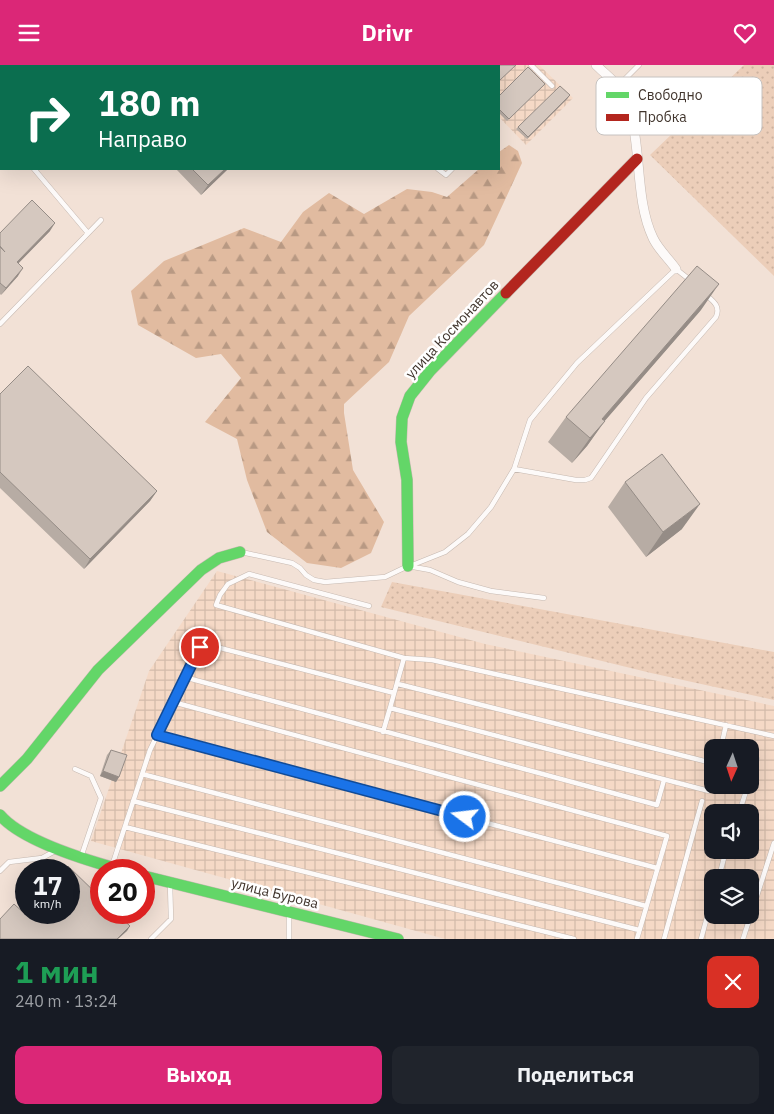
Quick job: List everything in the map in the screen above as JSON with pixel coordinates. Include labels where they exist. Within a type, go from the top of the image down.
[{"type":"street","points":[[596,65],[609,77]]},
{"type":"street","points":[[634,135],[646,221],[654,240],[676,269]]},
{"type":"street","name":"улица Космонавтов","points":[[408,566],[407,480],[401,442],[402,419],[410,396],[430,371],[637,159]]},
{"type":"street","points":[[0,787],[28,759],[98,670],[201,570],[219,558],[240,552]]},
{"type":"street","points":[[1,818],[56,850],[90,861]]},
{"type":"street","name":"улица Бурова","points":[[155,879],[398,939]]},
{"type":"lane","points":[[531,65],[552,85]]},
{"type":"lane","points":[[627,77],[639,65]]},
{"type":"lane","points":[[35,170],[88,233]]},
{"type":"lane","points":[[439,170],[446,175],[451,170]]},
{"type":"lane","points":[[0,324],[100,220]]},
{"type":"lane","points":[[240,552],[292,563],[306,575],[325,582],[385,577],[445,552],[468,535],[491,507],[514,469],[530,419],[577,363],[676,269],[695,285]]},
{"type":"lane","points":[[514,469],[576,480],[591,478],[646,398],[716,317],[718,306],[702,291]]},
{"type":"lane","points":[[408,566],[430,570],[458,582],[491,591],[544,598]]},
{"type":"lane","points":[[369,606],[249,574],[228,584],[216,605],[404,658],[432,660],[774,735]]},
{"type":"lane","points":[[119,859],[125,827],[142,774],[157,735],[200,647],[205,645],[394,693]]},
{"type":"lane","points":[[383,732],[404,658]]},
{"type":"lane","points":[[184,677],[657,805],[664,780]]},
{"type":"lane","points":[[398,684],[704,761]]},
{"type":"lane","points":[[173,702],[666,836],[637,939]]},
{"type":"lane","points":[[390,708],[704,790]]},
{"type":"lane","points":[[723,739],[726,725]]},
{"type":"lane","points":[[157,735],[658,868]]},
{"type":"lane","points":[[76,769],[91,776],[101,798],[81,858]]},
{"type":"lane","points":[[142,774],[646,906]]},
{"type":"lane","points":[[133,801],[639,930]]},
{"type":"lane","points":[[664,939],[702,801]]},
{"type":"lane","points":[[125,827],[574,939]]},
{"type":"lane","points":[[743,939],[774,843]]},
{"type":"lane","points":[[0,871],[9,862],[42,858],[56,850]]},
{"type":"lane","points":[[152,939],[171,919],[170,882]]},
{"type":"lane","points":[[289,939],[290,913]]},
{"type":"lane","points":[[701,939],[705,924]]},
{"type":"shaded area","points":[[500,65],[539,65],[573,98],[526,145],[500,118]]},
{"type":"shaded area","points":[[744,65],[774,65],[774,276],[650,155],[671,135],[762,135],[762,77],[731,77]]},
{"type":"shaded area","points":[[217,571],[485,644],[774,706],[774,939],[445,939],[91,841],[149,671]]},
{"type":"shaded area","points":[[392,582],[774,652],[774,700],[651,673],[381,607]]},
{"type":"green space","points":[[509,145],[518,151],[522,163],[484,245],[409,316],[389,362],[344,404],[353,470],[384,522],[371,553],[341,568],[307,563],[267,532],[247,480],[237,439],[205,422],[241,378],[221,354],[196,358],[138,325],[131,291],[164,261],[244,228],[281,242],[303,212],[329,193],[364,214],[407,189],[432,192],[447,197],[478,170],[500,170],[500,151]]},
{"type":"building","points":[[500,65],[516,65],[500,80]]},
{"type":"building","points":[[528,67],[545,84],[509,119],[500,110],[500,95]]},
{"type":"building","points":[[560,86],[570,95],[528,137],[518,127]]},
{"type":"building","points":[[193,170],[224,170],[208,185]]},
{"type":"building","points":[[32,200],[55,223],[17,262],[23,268],[6,288],[0,283],[0,247],[5,252],[0,246],[0,233]]},
{"type":"building","points":[[697,266],[719,284],[602,419],[605,421],[590,438],[566,417]]},
{"type":"building","points":[[28,366],[157,491],[90,559],[0,472],[0,394]]},
{"type":"building","points":[[662,454],[700,504],[663,532],[625,482]]},
{"type":"building","points":[[111,750],[127,755],[119,777],[103,771]]},
{"type":"building","points":[[80,878],[90,887],[90,924],[128,924],[130,926],[117,939],[0,939],[0,919],[14,904],[15,924],[80,924]]},
{"type":"traffic: fast","points":[[408,566],[407,480],[401,442],[402,418],[410,396],[430,371],[506,293]]},
{"type":"traffic: fast","points":[[0,786],[27,759],[98,670],[201,570],[219,558],[240,552]]},
{"type":"traffic: fast","points":[[0,815],[24,833],[57,849],[90,860]]},
{"type":"traffic: fast","points":[[155,879],[398,939]]},
{"type":"traffic: jam","points":[[506,293],[637,159]]},
{"type":"route","points":[[200,647],[157,735],[465,817]]}]
